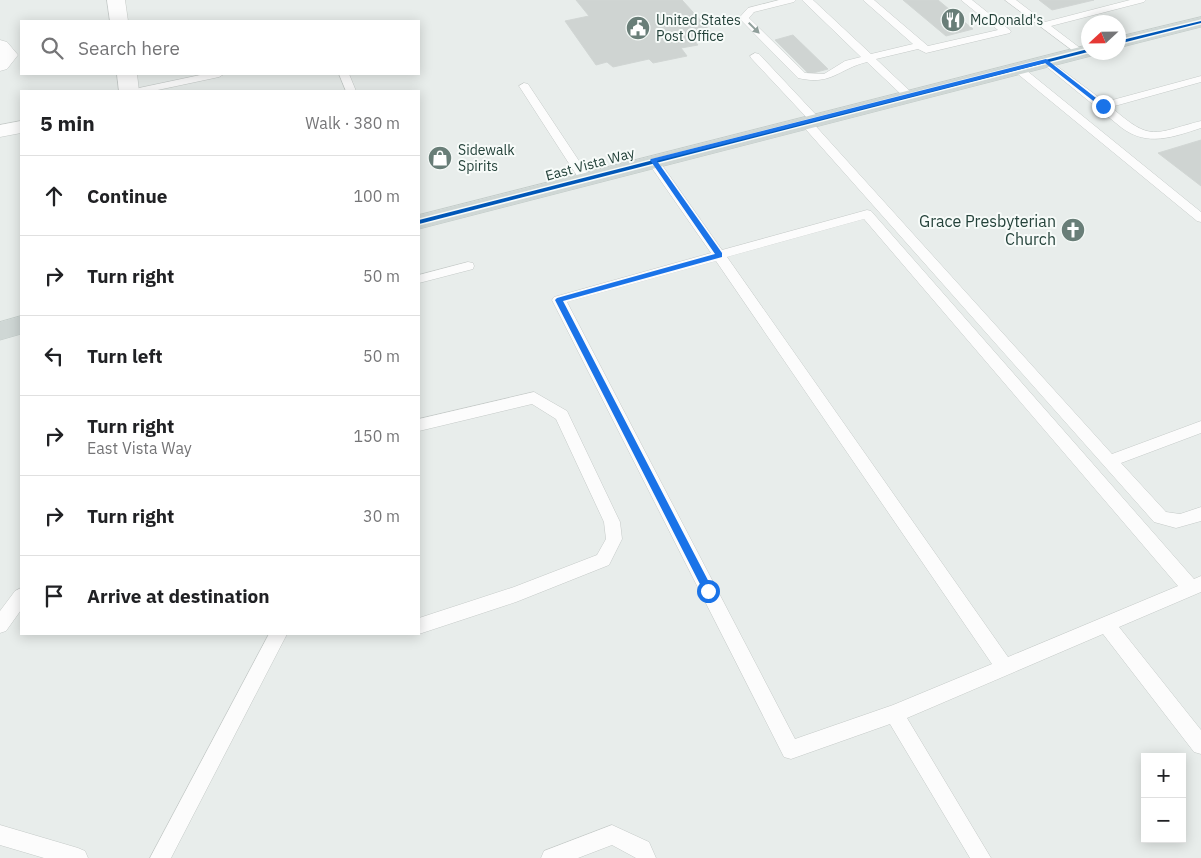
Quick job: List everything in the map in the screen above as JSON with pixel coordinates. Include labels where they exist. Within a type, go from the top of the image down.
[{"type":"main road","points":[[1126,41],[1201,22]]},
{"type":"main road","name":"East Vista Way","points":[[420,222],[653,160],[1081,53]]},
{"type":"main road","points":[[0,331],[20,325]]},
{"type":"street","points":[[116,0],[119,20]]},
{"type":"street","points":[[0,46],[9,55],[0,64]]},
{"type":"street","points":[[126,75],[129,90]]},
{"type":"street","points":[[0,119],[20,115]]},
{"type":"street","points":[[0,131],[20,127]]},
{"type":"lane","points":[[792,0],[751,10],[744,18],[802,76],[826,77],[849,63],[920,45]]},
{"type":"lane","points":[[806,0],[909,96]]},
{"type":"lane","points":[[868,0],[926,50],[1006,31],[966,0]]},
{"type":"lane","points":[[1010,0],[1081,50]]},
{"type":"lane","points":[[1110,0],[1119,6]]},
{"type":"lane","points":[[1043,25],[1141,0]]},
{"type":"lane","points":[[1083,2],[1096,12]]},
{"type":"lane","points":[[1062,7],[1076,17]]},
{"type":"lane","points":[[755,56],[810,121],[1160,517],[1172,522],[1182,522],[1201,514]]},
{"type":"lane","points":[[1046,61],[1136,132],[1146,136],[1160,136],[1201,124]]},
{"type":"lane","points":[[1017,68],[1201,218]]},
{"type":"lane","points":[[144,90],[214,75]]},
{"type":"lane","points":[[344,75],[351,90]]},
{"type":"lane","points":[[1103,106],[1201,79]]},
{"type":"lane","points":[[524,86],[585,178]]},
{"type":"lane","points":[[653,160],[1005,667]]},
{"type":"lane","points":[[867,214],[1196,586],[894,714],[791,750],[559,300],[719,255],[867,214]]},
{"type":"lane","points":[[420,279],[468,266]]},
{"type":"lane","points":[[420,425],[534,398],[562,415],[612,522],[614,539],[603,560],[516,594],[420,626]]},
{"type":"lane","points":[[1110,461],[1201,426]]},
{"type":"lane","points":[[0,625],[20,597]]},
{"type":"lane","points":[[1106,624],[1201,744]]},
{"type":"lane","points":[[160,858],[277,635]]},
{"type":"lane","points":[[894,714],[981,858]]},
{"type":"lane","points":[[0,835],[78,858]]},
{"type":"lane","points":[[551,858],[612,835],[642,849],[646,858]]},
{"type":"building","name":"United States Post Office","points":[[576,0],[682,0],[713,34],[693,39],[698,45],[681,48],[687,56],[653,63],[649,59],[613,67],[607,62],[596,65],[565,21],[589,16]]},
{"type":"building","points":[[903,0],[938,0],[973,29],[946,36]]},
{"type":"building","points":[[1039,0],[1094,0],[1052,10]]},
{"type":"building","points":[[793,35],[828,69],[809,74],[775,40]]},
{"type":"building","points":[[1201,140],[1201,186],[1158,153]]},
{"type":"cycle path","points":[[1126,41],[1201,22]]},
{"type":"cycle path","points":[[420,222],[1081,53]]},
{"type":"place","name":"McDonald's","points":[[953,20]]},
{"type":"place","name":"United States Post Office","points":[[638,28]]},
{"type":"place","name":"Sidewalk Spirits","points":[[440,158]]},
{"type":"place","name":"Grace Presbyterian Church","points":[[1073,230]]},
{"type":"route","points":[[708,591],[559,300],[719,255],[653,160],[1046,61],[1103,106]]}]
